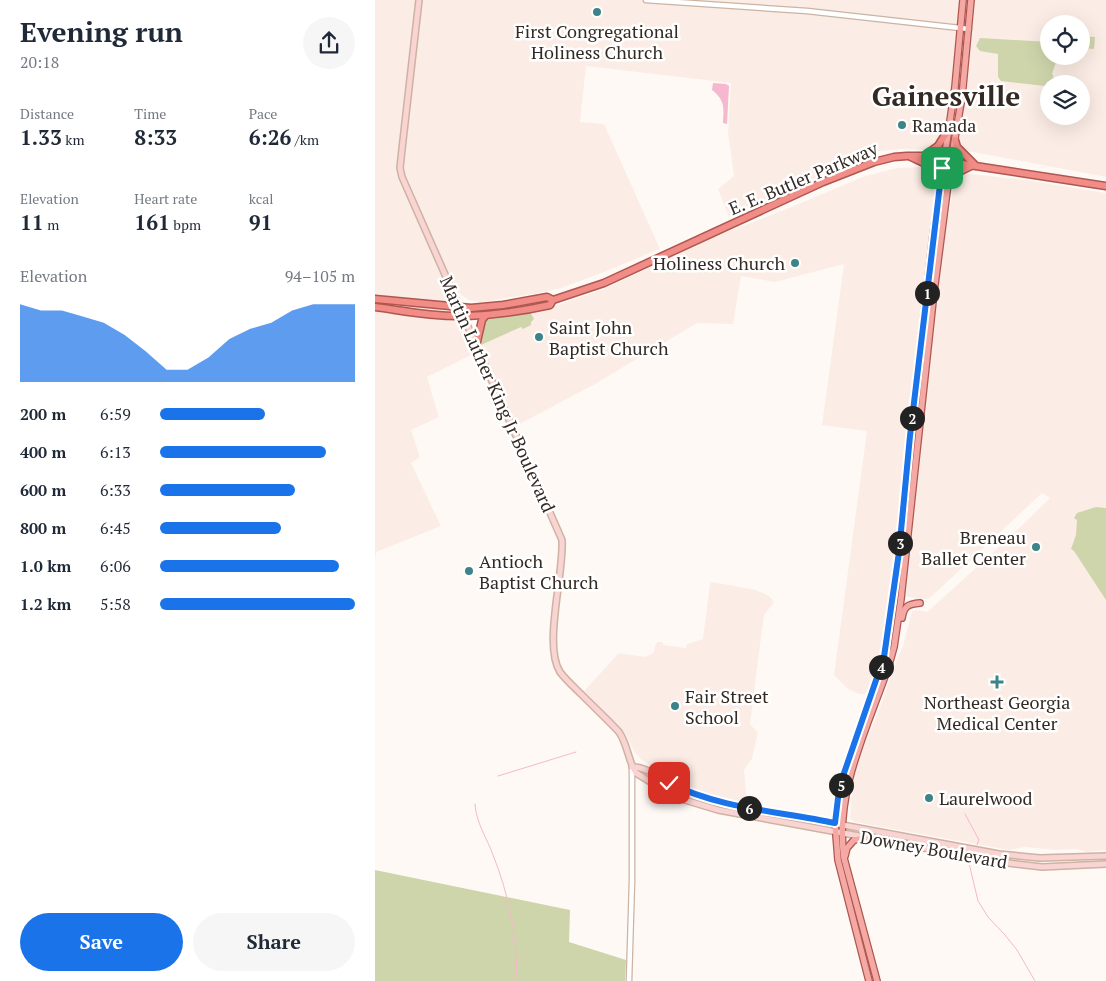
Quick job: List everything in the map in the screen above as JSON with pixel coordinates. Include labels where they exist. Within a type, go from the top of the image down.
[{"type":"highway","points":[[924,156],[938,146],[948,130]]},
{"type":"highway","points":[[948,185],[957,173],[964,168],[975,165],[957,147],[955,140]]},
{"type":"highway","name":"E. E. Butler Parkway","points":[[375,307],[419,313],[465,316],[485,315],[550,305],[553,300],[604,283],[823,182],[880,160],[907,156],[924,156],[943,161],[1106,186]]},
{"type":"highway","points":[[907,156],[933,168],[940,182]]},
{"type":"highway","name":"E. E. Butler Parkway","points":[[375,298],[471,308],[547,297],[553,300]]},
{"type":"highway","points":[[476,346],[485,315]]},
{"type":"main road","name":"Martin Luther King Jr Boulevard","points":[[419,0],[400,168],[409,193],[465,316],[476,346],[562,540],[563,555],[553,639],[555,661],[566,680],[619,732],[624,740],[632,767]]},
{"type":"main road","points":[[869,981],[837,860],[835,823],[839,790],[843,776],[884,657],[899,552],[910,436],[940,182],[955,87],[963,0]]},
{"type":"main road","points":[[894,647],[948,185],[962,97],[971,0]]},
{"type":"main road","points":[[877,981],[844,858],[842,844],[846,791],[889,665],[905,607],[912,603],[920,603]]},
{"type":"main road","name":"Downey Boulevard","points":[[632,767],[642,767],[678,788],[707,799],[999,854],[1033,858],[1106,856]]},
{"type":"main road","name":"Downey Boulevard","points":[[632,767],[636,773],[666,792],[691,803],[718,810],[1013,864],[1042,867],[1106,864]]},
{"type":"main road","points":[[844,858],[847,848],[854,840],[867,838]]},
{"type":"street","points":[[646,0],[807,11],[969,29]]},
{"type":"street","points":[[629,981],[632,882],[632,767]]},
{"type":"shaded area","points":[[375,0],[1106,0],[1106,177],[936,145],[926,150],[902,149],[880,151],[864,156],[729,217],[718,189],[734,176],[728,132],[731,83],[586,66],[580,122],[604,124],[660,249],[561,288],[539,293],[481,302],[469,300],[456,291],[476,344],[486,320],[537,312],[602,290],[712,238],[863,177],[897,168],[931,168],[937,176],[923,281],[890,592],[878,666],[867,692],[859,694],[848,689],[834,675],[867,431],[822,425],[844,264],[775,282],[741,276],[733,324],[697,323],[595,384],[514,427],[479,351],[427,377],[439,417],[411,430],[420,457],[411,463],[441,526],[376,552],[375,562]]},
{"type":"shaded area","points":[[713,83],[729,86],[727,124],[723,123],[723,105],[719,97],[712,90]]},
{"type":"shaded area","points":[[961,173],[1025,180],[1106,193],[1106,850],[1086,852],[1077,849],[1056,850],[1025,847],[1009,850],[855,822],[850,817],[854,777],[859,759],[903,646],[912,611],[927,612],[1008,539],[1050,498],[1042,493],[928,599],[906,596],[940,260],[955,180]]},
{"type":"shaded area","name":"Fair Street School","points":[[712,582],[756,590],[769,596],[774,602],[764,615],[750,724],[758,733],[752,759],[744,770],[747,802],[726,800],[680,784],[642,760],[635,753],[625,733],[584,691],[619,653],[646,657],[653,653],[657,642],[663,642],[663,645],[686,648],[687,644],[703,639],[710,584]]},
{"type":"green space","points":[[1090,37],[1095,37],[1094,49],[1090,49]]},
{"type":"green space","points":[[980,38],[1040,41],[1040,65],[1055,65],[1053,75],[1040,75],[1040,85],[1001,81],[998,77],[998,54],[980,51],[976,46]]},
{"type":"green space","points":[[530,312],[534,319],[531,325],[523,329],[521,327],[480,344],[483,324],[487,318]]},
{"type":"green space","points":[[1096,507],[1106,508],[1106,600],[1071,549],[1076,535],[1077,520],[1074,518],[1077,513]]},
{"type":"green space","points":[[375,870],[570,910],[569,942],[626,960],[625,981],[375,981]]},
{"type":"waterway","points":[[498,776],[576,752]]},
{"type":"waterway","points":[[475,804],[480,824],[499,870],[508,901],[514,933],[517,981]]},
{"type":"waterway","points":[[965,814],[979,840],[977,845]]},
{"type":"waterway","points":[[969,863],[978,901],[988,917],[1017,950],[1035,981]]},
{"type":"place","name":"First Congregational Holiness Church","points":[[597,12]]},
{"type":"place","name":"Ramada","points":[[902,125]]},
{"type":"place","name":"Holiness Church","points":[[795,263]]},
{"type":"place","name":"Saint John Baptist Church","points":[[539,337]]},
{"type":"place","name":"Breneau Ballet Center","points":[[1036,547]]},
{"type":"place","name":"Antioch Baptist Church","points":[[469,571]]},
{"type":"place","name":"Northeast Georgia Medical Center","points":[[997,682]]},
{"type":"place","name":"Fair Street School","points":[[675,706]]},
{"type":"place","name":"Laurelwood","points":[[929,798]]},
{"type":"district","name":"Gainesville","points":[[946,95]]},
{"type":"route","points":[[669,783],[694,795],[719,802],[835,823],[839,790],[843,776],[884,657],[899,552],[910,436],[942,168]]}]
